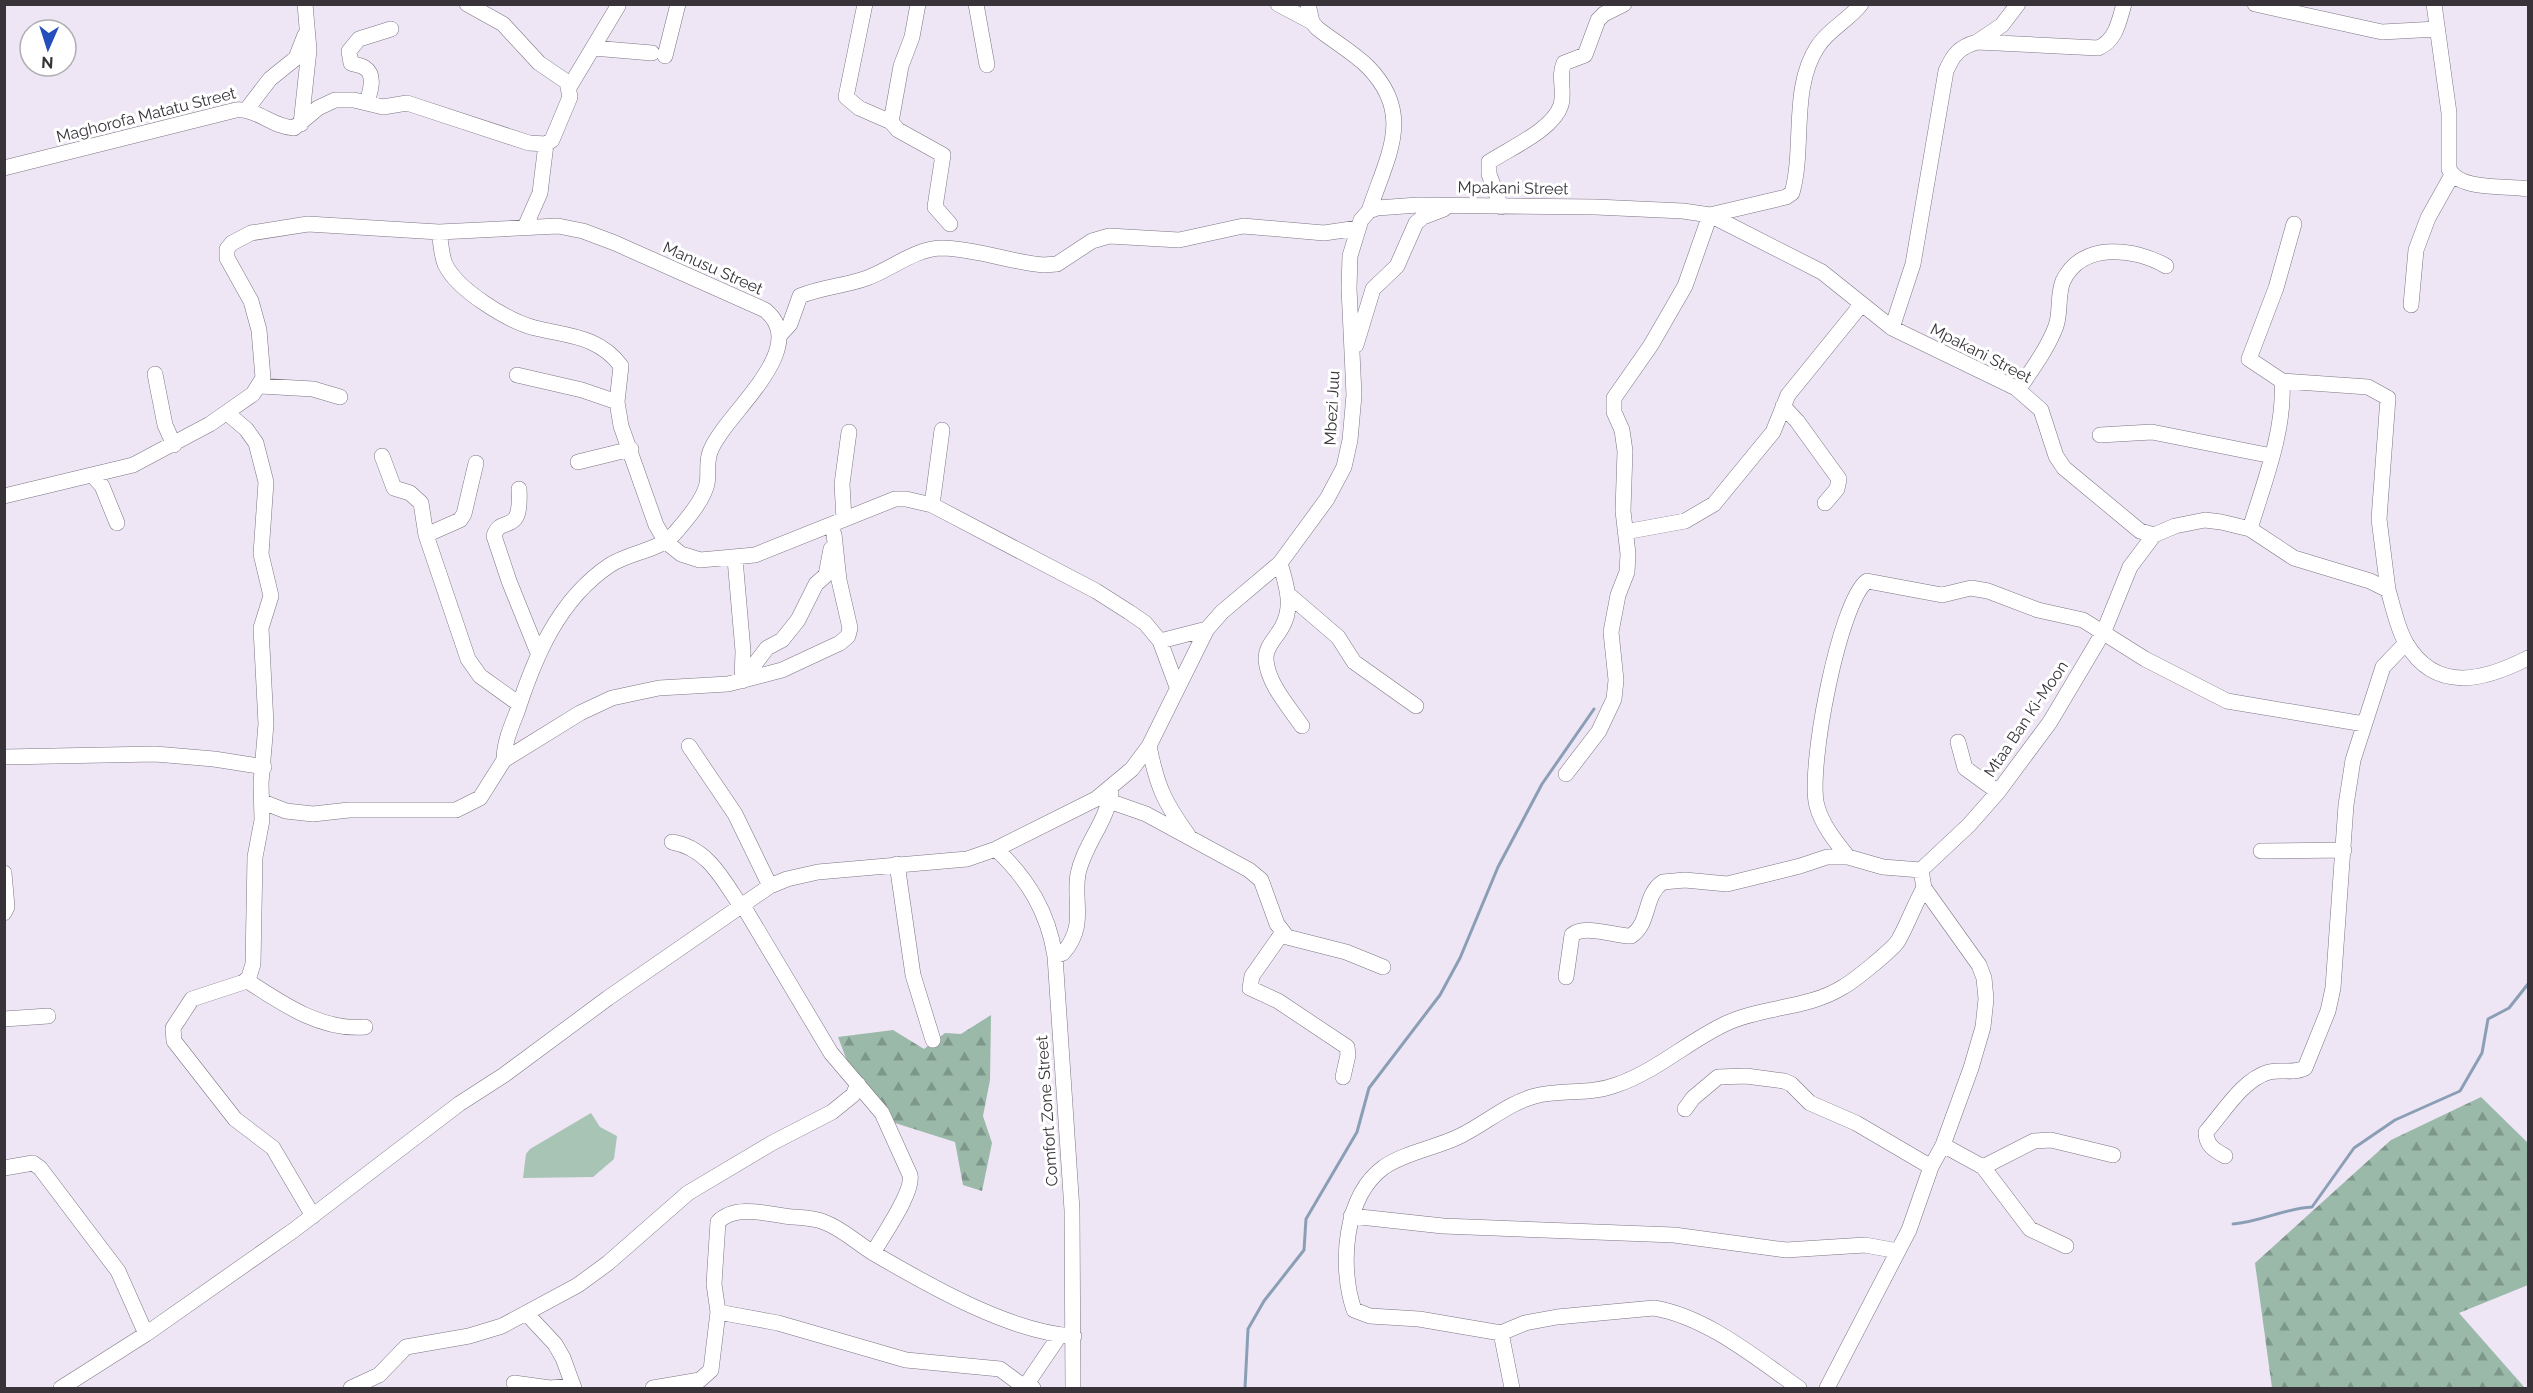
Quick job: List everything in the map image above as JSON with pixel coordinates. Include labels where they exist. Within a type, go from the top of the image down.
[{"type":"street","points":[[301,124],[308,59],[305,4]]},
{"type":"street","points":[[467,4],[503,24],[538,63],[565,79],[570,86]]},
{"type":"street","points":[[593,48],[658,55],[678,4]]},
{"type":"street","points":[[865,4],[846,97],[860,108],[891,122],[898,130],[943,155],[935,207],[950,224]]},
{"type":"street","points":[[891,122],[901,66],[912,37],[918,4]]},
{"type":"street","points":[[976,4],[987,65]]},
{"type":"street","points":[[504,760],[505,746],[519,704],[538,653],[553,625],[587,586],[610,565],[666,542],[683,524],[705,490],[710,452],[770,367],[780,336],[790,324],[800,296],[832,285],[868,278],[924,251],[935,249],[951,249],[1043,265],[1057,264],[1092,241],[1109,236],[1179,240],[1242,226],[1324,233],[1358,228],[1370,211],[1393,135],[1393,102],[1387,89],[1366,66],[1312,22],[1278,4]]},
{"type":"street","points":[[1308,4],[1312,22]]},
{"type":"street","points":[[1501,207],[1489,174],[1489,162],[1525,141],[1551,121],[1562,102],[1564,63],[1585,55],[1598,20],[1604,14],[1624,4]]},
{"type":"street","points":[[1566,774],[1599,731],[1614,699],[1616,680],[1611,632],[1616,604],[1628,564],[1623,501],[1625,451],[1622,430],[1614,412],[1614,398],[1651,345],[1685,286],[1710,215],[1786,197],[1792,193],[1803,88],[1810,60],[1826,36],[1861,4]]},
{"type":"street","points":[[1892,328],[1913,264],[1946,71],[1963,46],[1977,42],[2002,25],[2018,4]]},
{"type":"street","points":[[2006,17],[2031,4]]},
{"type":"street","points":[[1977,42],[2098,48],[2105,45],[2115,32],[2124,4]]},
{"type":"street","points":[[2255,4],[2382,32],[2437,29]]},
{"type":"street","points":[[2434,4],[2449,113],[2449,169],[2452,176],[2466,184],[2529,189]]},
{"type":"street","points":[[301,124],[327,103],[345,99],[383,106],[407,103],[529,143],[546,144],[556,136],[570,97],[570,86],[605,24],[618,6]]},
{"type":"street","points":[[247,109],[270,79],[296,58],[308,28]]},
{"type":"street","points":[[367,102],[371,84],[369,72],[351,63],[349,51],[359,39],[391,28]]},
{"type":"street","name":"Maghorofa Matatu Street","points":[[4,168],[247,109],[285,127],[301,124]]},
{"type":"street","points":[[525,227],[540,193],[546,144]]},
{"type":"street","points":[[2411,305],[2416,250],[2428,218],[2452,176]]},
{"type":"street","name":"Mpakani Street","points":[[1370,211],[1399,206],[1637,208],[1710,215],[1822,272],[1892,328],[2018,390],[2041,410],[2056,456],[2064,468],[2140,531],[2154,535]]},
{"type":"street","points":[[1352,359],[1368,296],[1372,289],[1396,266],[1416,223],[1423,217],[1452,206]]},
{"type":"street","name":"Manusu Street","points":[[260,386],[263,361],[255,312],[227,258],[227,249],[232,243],[251,233],[308,224],[439,232],[558,226],[583,231],[765,310],[774,318],[780,336]]},
{"type":"street","points":[[2294,224],[2276,288],[2249,359],[2282,381],[2368,387],[2388,398],[2379,519],[2388,590],[2406,643],[2424,663],[2443,675],[2458,679],[2479,678],[2504,670],[2529,658]]},
{"type":"street","name":"Mbezi Juu","points":[[1207,629],[1280,563],[1327,499],[1344,467],[1353,411],[1349,273],[1358,228]]},
{"type":"street","points":[[439,232],[446,265],[477,296],[517,322],[582,338],[608,351],[621,366],[617,402],[621,426],[656,525],[666,542],[690,558],[735,559],[770,550],[829,530],[844,519],[895,499],[932,505],[1096,591],[1144,623],[1160,641],[1176,687]]},
{"type":"street","points":[[2018,390],[2055,328],[2059,316],[2061,288],[2073,267],[2090,257],[2119,250],[2153,259],[2166,266]]},
{"type":"street","points":[[1625,532],[1685,521],[1707,510],[1725,494],[1773,432],[1788,395],[1828,342],[1861,305]]},
{"type":"street","points":[[155,374],[165,425],[174,445]]},
{"type":"street","points":[[518,375],[582,390],[617,402]]},
{"type":"street","points":[[2250,529],[2272,456],[2280,417],[2282,381]]},
{"type":"street","points":[[4,496],[133,465],[174,445],[227,413],[260,386],[313,389],[340,397]]},
{"type":"street","points":[[1783,406],[1837,474],[1839,484],[1825,503]]},
{"type":"street","points":[[227,413],[246,429],[256,444],[266,482],[261,554],[271,596],[261,628],[266,695],[260,836],[255,857],[252,971],[246,980],[238,985],[192,999],[173,1028],[174,1041],[235,1119],[273,1149],[313,1216]]},
{"type":"street","points":[[932,505],[942,430]]},
{"type":"street","points":[[844,519],[842,475],[849,432]]},
{"type":"street","points":[[2100,435],[2152,432],[2272,456]]},
{"type":"street","points":[[578,462],[631,449]]},
{"type":"street","points":[[382,456],[394,488],[410,493],[421,503],[426,535],[468,659],[480,676],[519,704]]},
{"type":"street","points":[[426,535],[460,520],[464,514],[476,463]]},
{"type":"street","points":[[93,476],[102,486],[117,524]]},
{"type":"street","points":[[519,489],[520,512],[517,518],[498,529],[494,536],[509,581],[538,653]]},
{"type":"street","points":[[2154,535],[2175,526],[2205,520],[2250,529],[2295,558],[2370,581],[2388,590]]},
{"type":"street","points":[[262,802],[286,811],[313,814],[349,810],[456,810],[480,798],[504,760],[580,713],[612,698],[659,688],[742,681],[799,663],[840,643],[848,636],[850,628],[829,530]]},
{"type":"street","points":[[742,681],[767,648],[782,640],[803,612],[816,584],[826,575],[829,530]]},
{"type":"street","name":"Mtaa Ban Ki-Moon","points":[[1922,877],[1998,792],[2050,722],[2104,631],[2130,567],[2154,535]]},
{"type":"street","points":[[735,559],[743,645],[742,681]]},
{"type":"street","points":[[1280,563],[1289,596],[1289,607],[1283,626],[1272,642],[1266,659],[1268,671],[1280,694],[1302,726]]},
{"type":"street","points":[[1848,857],[1822,819],[1816,805],[1814,774],[1819,726],[1845,626],[1862,584],[1872,581],[1942,595],[1980,589],[2038,610],[2083,620],[2104,631],[2145,659],[2227,701],[2364,724]]},
{"type":"street","points":[[1289,596],[1338,637],[1354,662],[1416,706]]},
{"type":"street","points":[[1160,641],[1207,629]]},
{"type":"street","points":[[61,1389],[146,1334],[313,1216],[459,1104],[509,1071],[741,904],[770,886],[801,874],[967,859],[996,849],[1110,793],[1149,746],[1176,687],[1207,629]]},
{"type":"street","points":[[2225,1156],[2214,1150],[2206,1141],[2206,1132],[2252,1080],[2271,1071],[2296,1072],[2306,1068],[2328,1011],[2333,988],[2346,805],[2353,760],[2376,695],[2383,667],[2406,643]]},
{"type":"street","points":[[1958,742],[1965,768],[1998,792]]},
{"type":"street","points":[[688,746],[735,814],[770,886]]},
{"type":"street","points":[[1149,746],[1157,786],[1171,812],[1191,840]]},
{"type":"street","points":[[4,757],[155,753],[264,767]]},
{"type":"street","points":[[1110,793],[1191,840],[1234,860],[1261,880],[1282,932],[1294,940],[1336,949],[1383,966]]},
{"type":"street","points":[[1055,956],[1063,953],[1073,936],[1079,906],[1078,876],[1082,859],[1103,820],[1110,793]]},
{"type":"street","points":[[672,842],[692,848],[710,862],[741,904],[831,1053],[882,1113],[911,1179],[905,1199],[888,1223],[873,1253]]},
{"type":"street","name":"Comfort Zone Street","points":[[996,849],[1037,896],[1051,933],[1055,956],[1072,1210],[1067,1336],[1073,1389]]},
{"type":"street","points":[[2260,851],[2344,850]]},
{"type":"street","points":[[1566,977],[1572,935],[1586,931],[1631,936],[1640,930],[1653,892],[1663,882],[1685,880],[1727,884],[1827,857],[1848,857],[1922,877],[1969,951],[1984,978],[1983,1027],[1943,1145],[1931,1167],[1924,1190],[1898,1251],[1827,1389]]},
{"type":"street","points":[[897,864],[913,975],[933,1040]]},
{"type":"street","points":[[4,873],[7,907],[4,912]]},
{"type":"street","points":[[1798,1389],[1725,1339],[1668,1311],[1654,1308],[1557,1317],[1526,1323],[1501,1333],[1419,1319],[1357,1313],[1353,1306],[1348,1272],[1347,1242],[1351,1216],[1360,1197],[1384,1167],[1446,1143],[1518,1102],[1537,1095],[1584,1093],[1618,1085],[1666,1061],[1725,1024],[1755,1012],[1826,997],[1840,989],[1896,944],[1922,877]]},
{"type":"street","points":[[1282,932],[1252,976],[1250,988],[1278,1001],[1347,1047],[1348,1055],[1343,1077]]},
{"type":"street","points":[[246,980],[286,1007],[308,1016],[348,1027],[365,1027]]},
{"type":"street","points":[[4,1019],[48,1016]]},
{"type":"street","points":[[1686,1109],[1693,1098],[1718,1077],[1777,1079],[1791,1084],[1810,1103],[1856,1123],[1931,1167]]},
{"type":"street","points":[[356,1388],[385,1370],[406,1347],[469,1336],[512,1322],[578,1285],[608,1263],[688,1193],[844,1104],[858,1084]]},
{"type":"street","points":[[1983,1167],[2034,1141],[2051,1140],[2113,1155]]},
{"type":"street","points":[[1943,1145],[1983,1167],[2025,1224],[2066,1246]]},
{"type":"street","points":[[4,1168],[33,1163],[40,1168],[118,1271],[146,1334]]},
{"type":"street","points":[[653,1389],[706,1377],[711,1370],[718,1312],[714,1284],[716,1232],[718,1222],[728,1215],[766,1212],[820,1221],[873,1253],[990,1313],[1067,1336],[1030,1387],[1019,1383],[1000,1369],[906,1360],[778,1323],[718,1312]]},
{"type":"street","points":[[1351,1216],[1443,1226],[1674,1235],[1786,1250],[1865,1245],[1898,1251]]},
{"type":"street","points":[[514,1383],[550,1388],[574,1387],[555,1344],[526,1313]]},
{"type":"street","points":[[1501,1333],[1512,1389]]},
{"type":"green space","points":[[991,1015],[990,1080],[983,1116],[992,1143],[982,1191],[963,1185],[955,1142],[895,1123],[849,1066],[838,1037],[893,1030],[924,1049],[945,1033],[961,1034]]},
{"type":"green space","points":[[2481,1097],[2528,1143],[2528,1285],[2459,1313],[2525,1388],[2272,1388],[2255,1263],[2391,1140]]},
{"type":"green space","points":[[591,1113],[600,1127],[617,1136],[614,1159],[593,1177],[523,1178],[526,1154],[530,1149]]},
{"type":"waterway","points":[[1245,1388],[1248,1329],[1264,1301],[1304,1250],[1306,1219],[1357,1132],[1369,1088],[1440,995],[1460,958],[1498,867],[1542,784],[1594,709]]},
{"type":"waterway","points":[[2233,1224],[2312,1207],[2354,1148],[2395,1120],[2460,1091],[2482,1053],[2488,1019],[2509,1008],[2528,984]]}]
